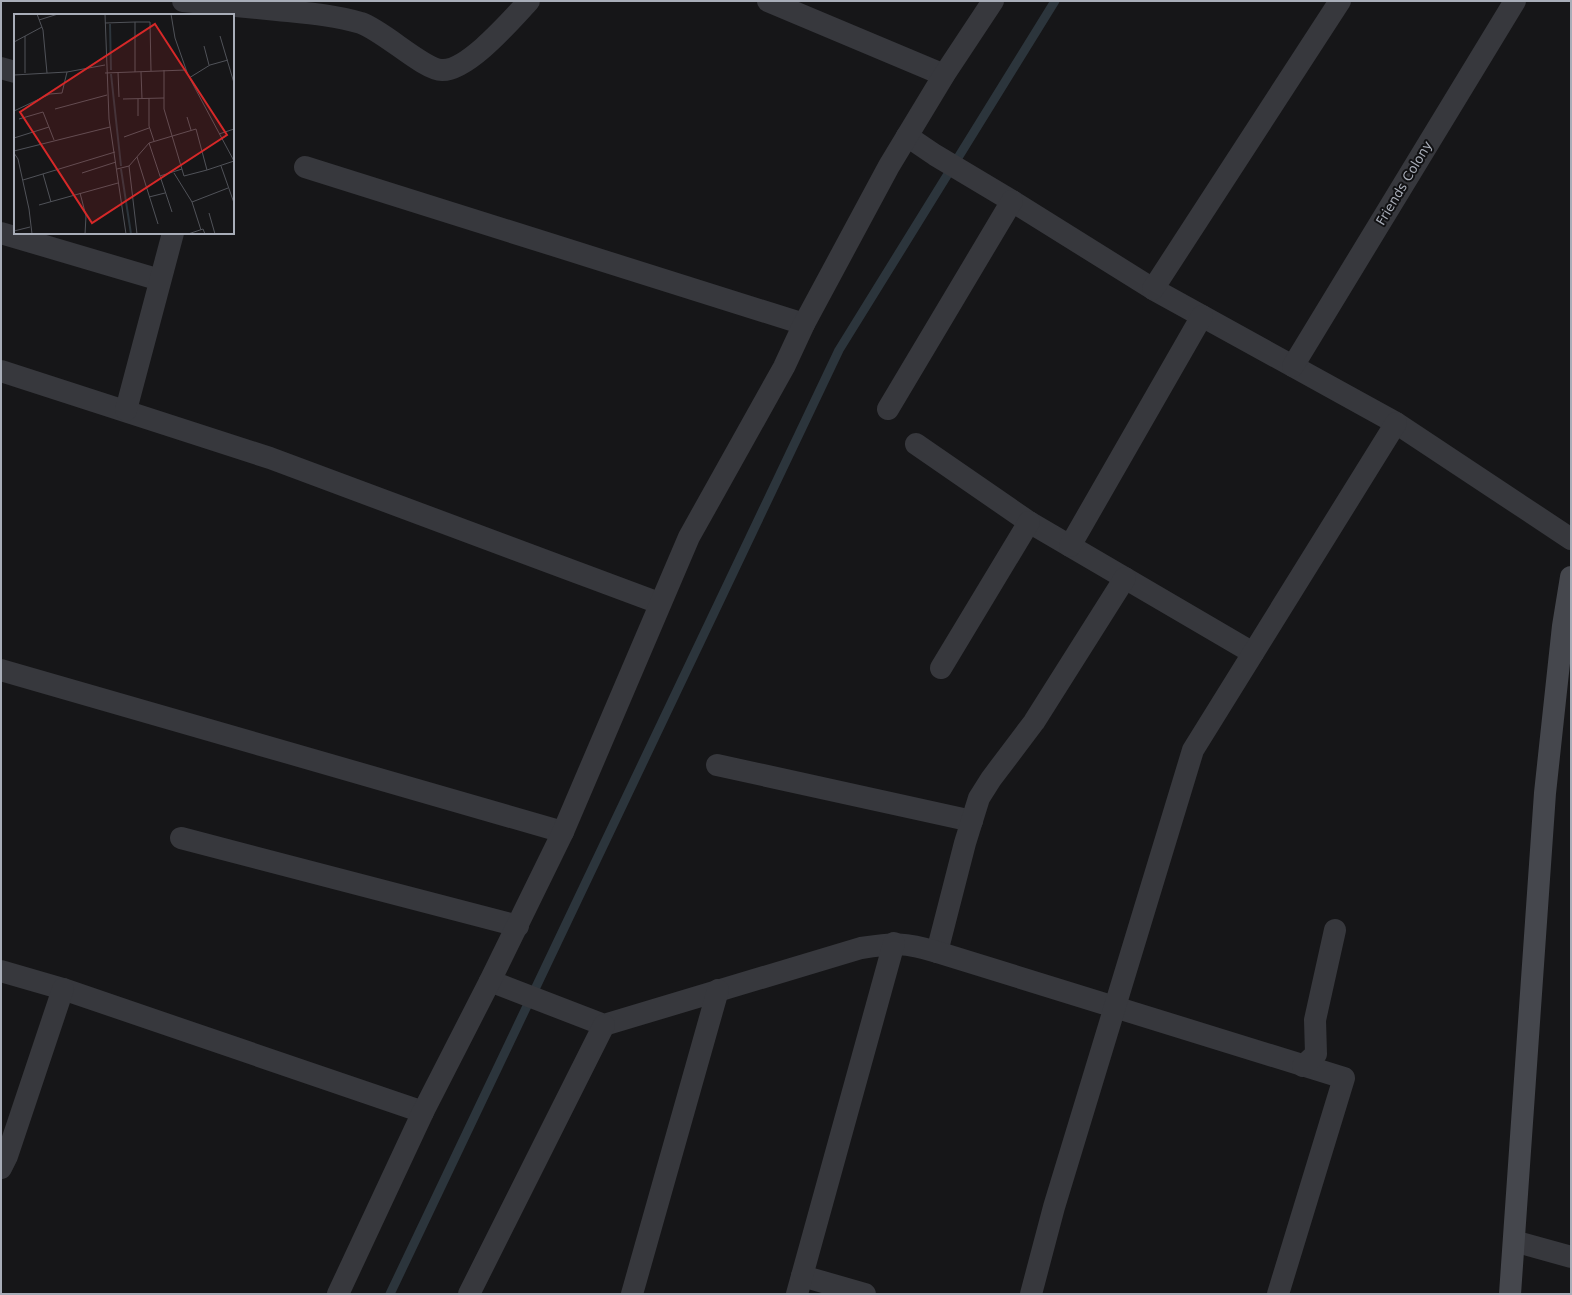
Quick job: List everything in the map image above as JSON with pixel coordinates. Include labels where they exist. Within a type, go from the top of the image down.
[{"type":"main road","points":[[1510,1294],[1545,793],[1567,627],[1571,577]]},
{"type":"street","points":[[183,1],[336,16],[364,24],[389,38],[426,64],[443,70],[459,65],[484,48],[529,1]]},
{"type":"street","points":[[768,1],[944,75]]},
{"type":"street","points":[[338,1294],[423,1112],[518,926],[563,832],[688,537],[784,367],[804,324],[907,136],[944,75],[993,1]]},
{"type":"street","points":[[1153,289],[1340,1]]},
{"type":"street","name":"Friends Colony","points":[[1293,366],[1514,1]]},
{"type":"street","points":[[1,68],[14,72]]},
{"type":"street","points":[[907,136],[935,156],[1012,201],[1153,289],[1396,423],[1571,539]]},
{"type":"street","points":[[305,167],[804,324]]},
{"type":"street","points":[[888,409],[1012,201]]},
{"type":"street","points":[[1,233],[160,280]]},
{"type":"street","points":[[126,410],[173,234]]},
{"type":"street","points":[[1070,546],[1202,316]]},
{"type":"street","points":[[1,371],[126,410],[270,458],[659,603]]},
{"type":"street","points":[[1031,1294],[1054,1207],[1193,750],[1396,423]]},
{"type":"street","points":[[916,444],[1029,522],[1253,654]]},
{"type":"street","points":[[941,668],[1029,522]]},
{"type":"street","points":[[937,952],[979,798],[991,779],[1034,722],[1125,578]]},
{"type":"street","points":[[1,670],[563,832]]},
{"type":"street","points":[[717,765],[972,821]]},
{"type":"street","points":[[181,838],[518,926]]},
{"type":"street","points":[[1304,1066],[1316,1054],[1315,1020],[1335,930]]},
{"type":"street","points":[[865,1294],[800,1285],[894,943]]},
{"type":"street","points":[[490,981],[604,1024],[861,948],[894,943],[915,945],[1344,1078],[1278,1294]]},
{"type":"street","points":[[1,971],[63,989],[423,1112]]},
{"type":"street","points":[[1,1168],[10,1148],[63,989]]},
{"type":"street","points":[[632,1294],[718,990]]},
{"type":"street","points":[[469,1294],[604,1024]]},
{"type":"street","points":[[1514,1241],[1571,1257]]},
{"type":"waterway","points":[[390,1294],[839,350],[1055,1]]}]
